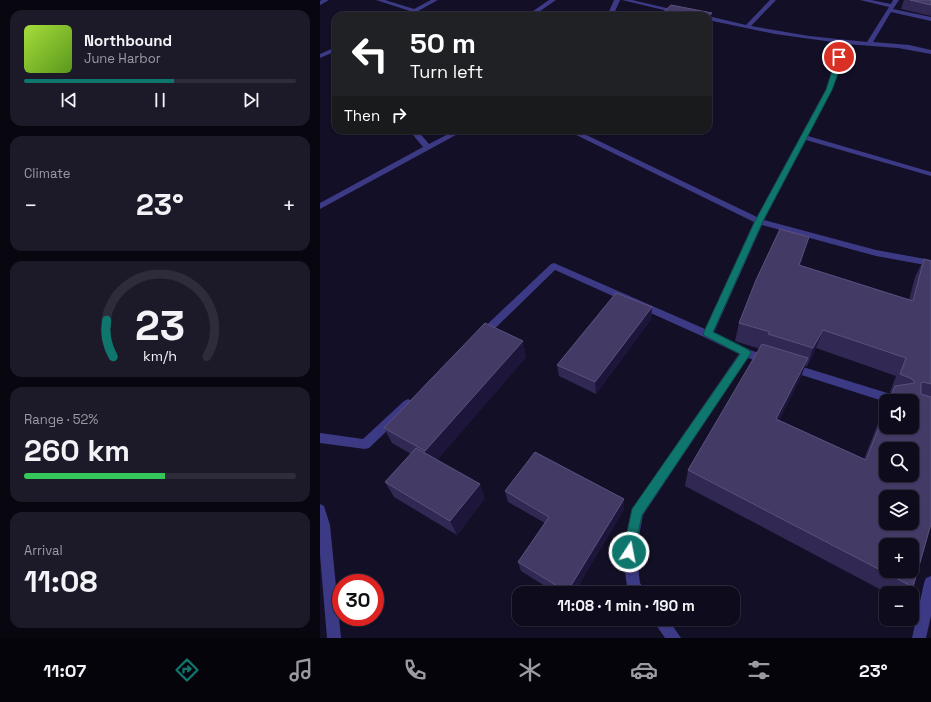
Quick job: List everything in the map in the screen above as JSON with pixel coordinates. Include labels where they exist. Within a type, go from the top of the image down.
[{"type":"street","points":[[320,3],[326,0]]},
{"type":"street","points":[[380,0],[415,11],[435,0]]},
{"type":"street","points":[[535,12],[553,0]]},
{"type":"street","points":[[612,12],[617,0]]},
{"type":"street","points":[[625,0],[678,12]]},
{"type":"street","points":[[655,7],[662,0]]},
{"type":"street","points":[[747,27],[773,0]]},
{"type":"street","points":[[863,0],[931,19]]},
{"type":"street","points":[[870,44],[896,0]]},
{"type":"street","points":[[712,19],[747,27],[842,42],[897,44],[931,52]]},
{"type":"street","points":[[708,334],[759,221],[829,90],[836,71],[842,42]]},
{"type":"street","points":[[320,56],[332,51]]},
{"type":"street","points":[[416,134],[428,148]]},
{"type":"street","points":[[320,206],[454,134]]},
{"type":"street","points":[[578,134],[759,221],[876,253],[931,263]]},
{"type":"street","points":[[803,137],[931,174]]},
{"type":"street","points":[[474,342],[554,266],[708,334],[746,353],[879,395]]},
{"type":"street","points":[[634,586],[629,552],[636,513],[746,353]]},
{"type":"street","points":[[320,438],[365,444],[417,396]]},
{"type":"street","points":[[320,510],[324,525],[334,638]]},
{"type":"street","points":[[919,638],[931,583]]},
{"type":"street","points":[[665,626],[674,638]]},
{"type":"building","points":[[910,0],[931,0],[931,5]]},
{"type":"building","points":[[671,5],[707,12],[663,12]]},
{"type":"building","points":[[780,229],[809,237],[799,265],[913,301],[924,259],[931,261],[931,384],[921,383],[921,394],[931,397],[931,524],[919,566],[919,538],[879,538],[879,569],[688,470],[762,344],[808,358],[776,419],[866,460],[879,427],[879,434],[919,434],[919,394],[892,394],[895,386],[915,383],[912,379],[900,374],[906,358],[823,330],[813,348],[768,334],[770,332],[739,323],[756,280]]},
{"type":"building","points":[[616,293],[652,307],[595,382],[557,365]]},
{"type":"building","points":[[485,323],[523,341],[425,451],[384,428]]},
{"type":"building","points":[[416,448],[480,484],[450,521],[385,482]]},
{"type":"building","points":[[535,452],[624,499],[571,586],[557,586],[518,562],[549,517],[505,491]]},
{"type":"building","points":[[896,578],[916,578],[913,586]]},
{"type":"route","points":[[629,552],[636,513],[746,353],[708,334],[759,221],[829,90],[839,57]]}]
